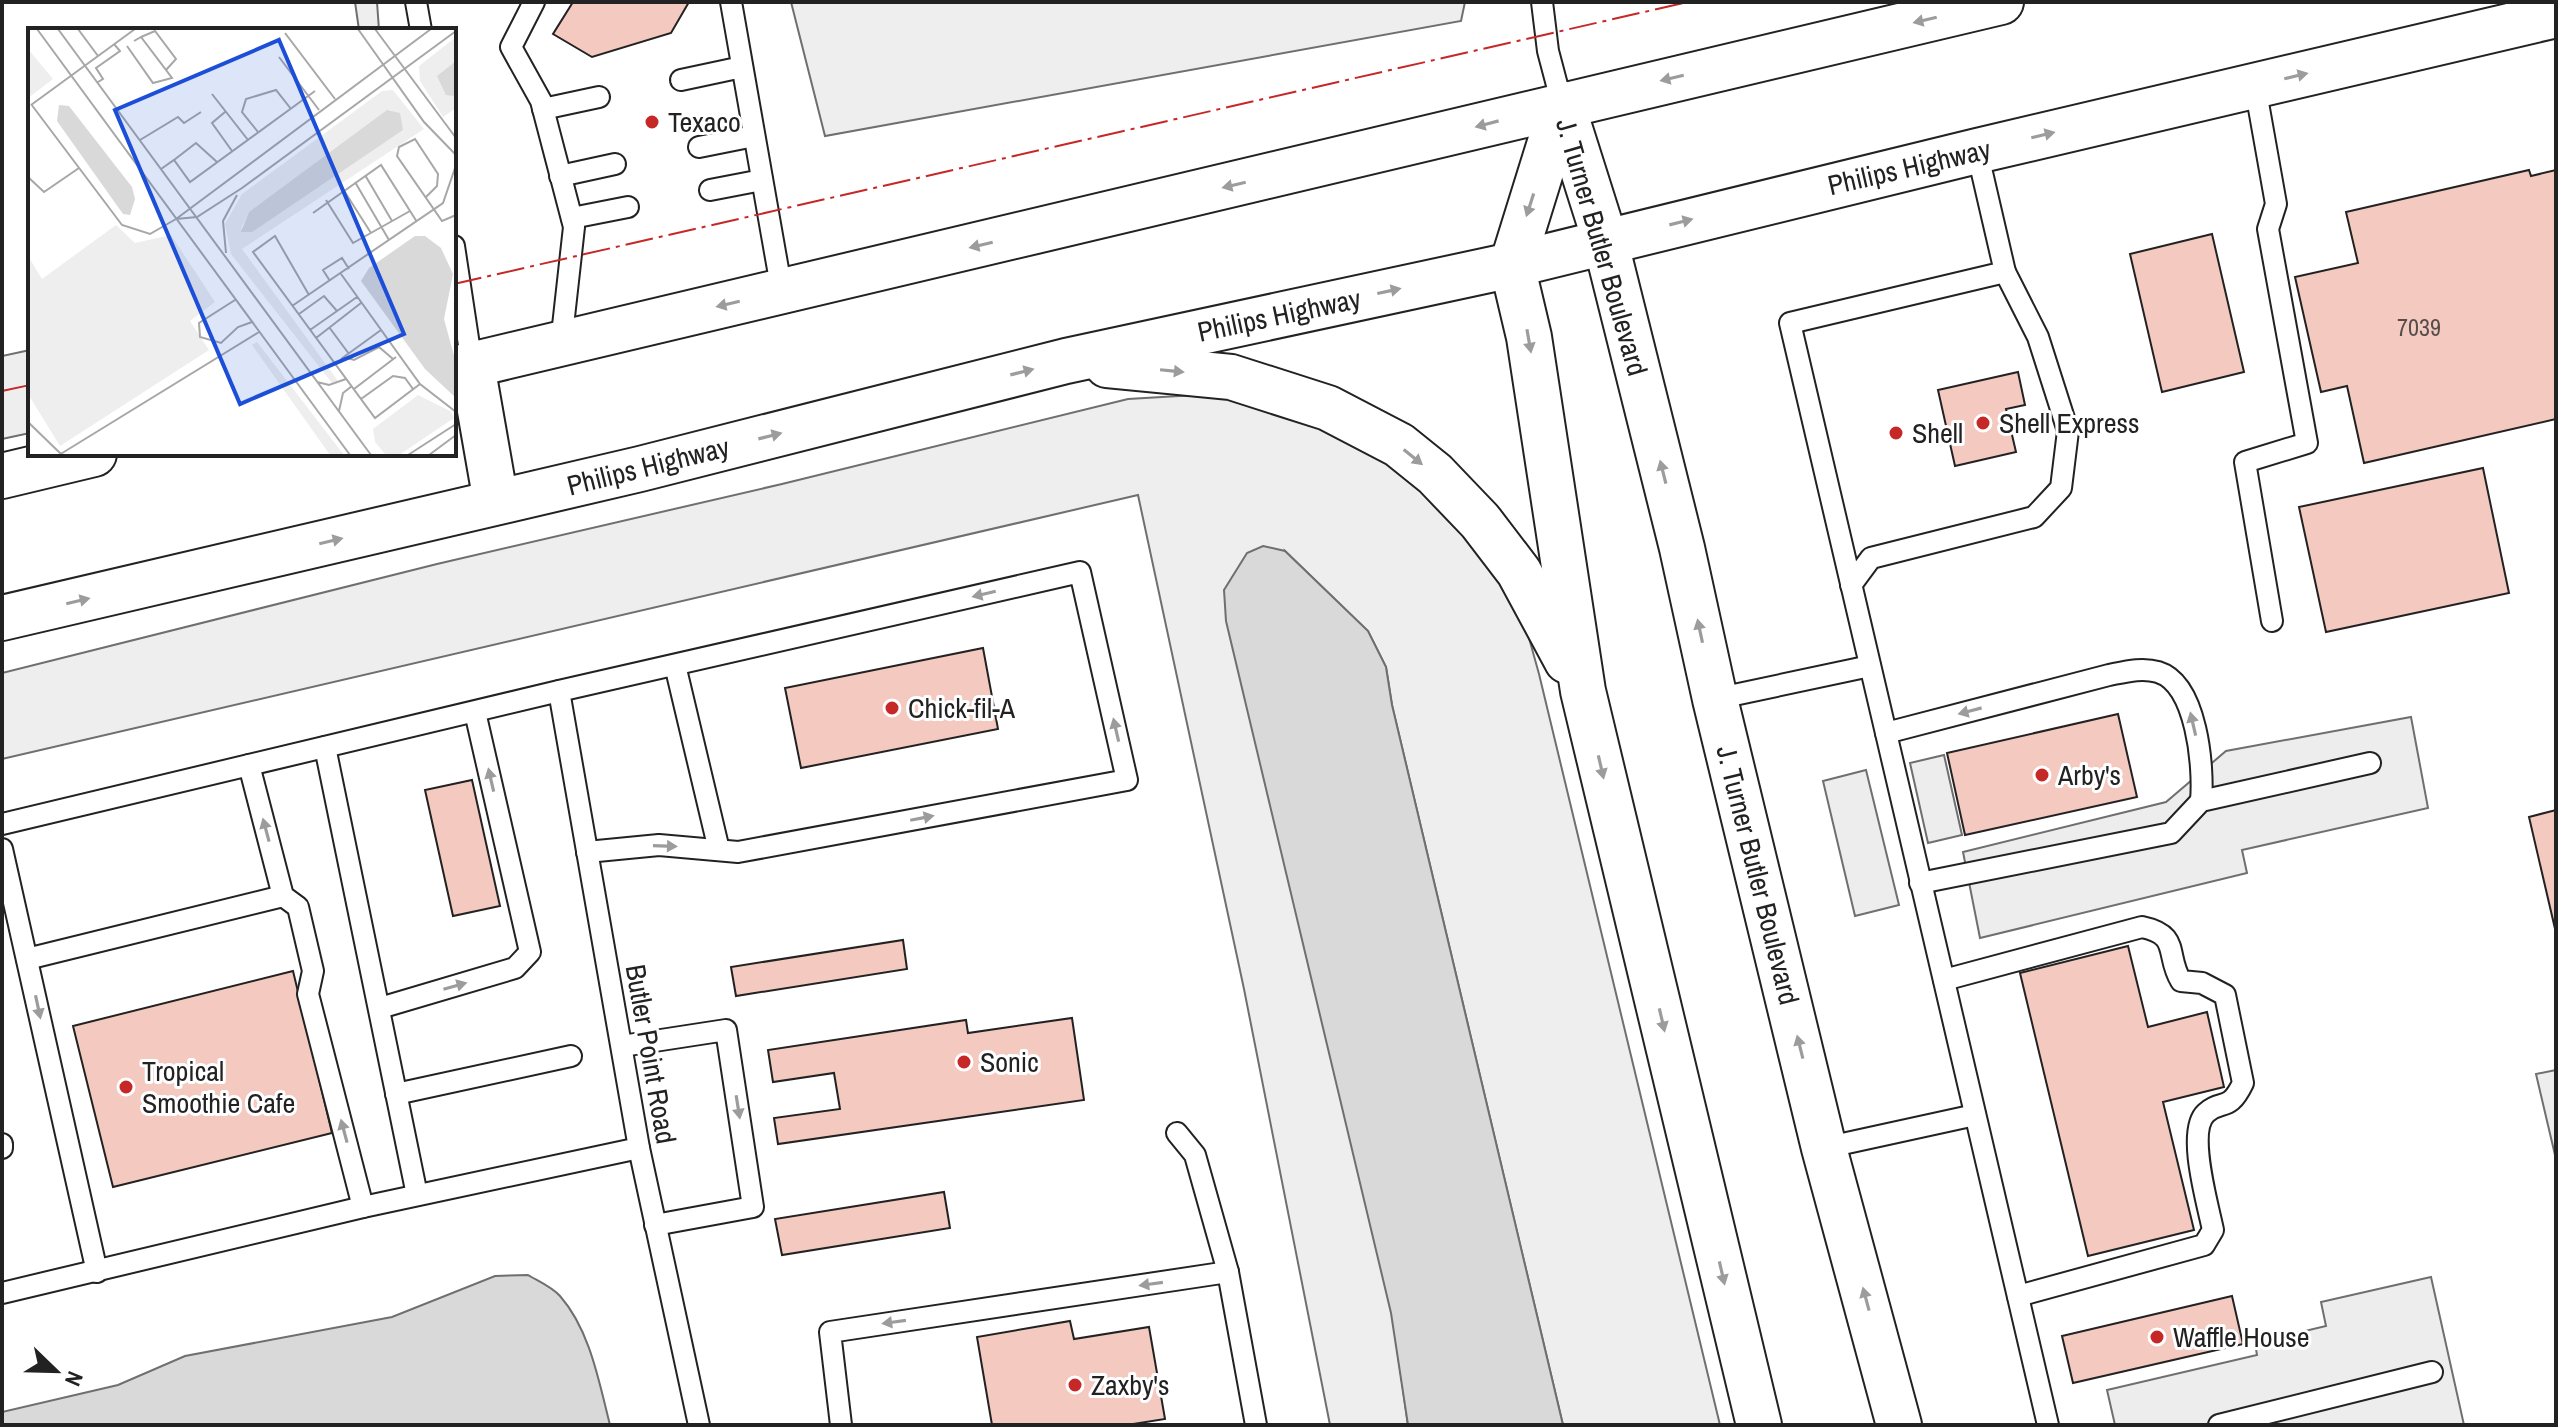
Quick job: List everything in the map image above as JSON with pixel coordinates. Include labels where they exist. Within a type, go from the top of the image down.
[{"type":"main road","points":[[496,502],[463,367],[2001,2]]},
{"type":"main road","name":"Philips Highway","points":[[2,618],[640,469],[1066,361],[1512,265],[1605,240],[2556,15]]},
{"type":"main road","name":"J. Turner Butler Boulevard","points":[[1562,104],[1605,240],[1682,548],[1715,699],[1824,1148],[1899,1425]]},
{"type":"main road","name":"J. Turner Butler Boulevard","points":[[1512,265],[1562,104]]},
{"type":"main road","points":[[1512,265],[1529,337],[1583,691],[1759,1425]]},
{"type":"main road","points":[[1066,361],[1231,377],[1328,408],[1399,445],[1435,474],[1480,521],[1519,572],[1583,691]]},
{"type":"main road","points":[[2,476],[86,456]]},
{"type":"lane","points":[[416,2],[421,28]]},
{"type":"lane","points":[[534,2],[511,47],[541,101],[574,227],[561,344]]},
{"type":"lane","points":[[731,2],[782,292]]},
{"type":"lane","points":[[1542,2],[1548,51],[1562,104]]},
{"type":"lane","points":[[681,80],[742,67]]},
{"type":"lane","points":[[2255,86],[2276,204],[2268,229],[2307,443],[2245,462],[2272,621]]},
{"type":"lane","points":[[543,109],[599,97]]},
{"type":"lane","points":[[699,147],[754,136]]},
{"type":"lane","points":[[1851,585],[1871,558],[2034,517],[2061,488],[2068,431],[2038,337],[2005,272],[1977,151]]},
{"type":"lane","points":[[560,176],[615,164]]},
{"type":"lane","points":[[710,190],[762,180]]},
{"type":"lane","points":[[572,218],[628,207]]},
{"type":"lane","points":[[2005,272],[1790,323],[2048,1425]]},
{"type":"lane","points":[[456,273],[463,367]]},
{"type":"lane","points":[[2,824],[559,691],[1080,572],[1127,780],[738,852],[659,845],[587,852]]},
{"type":"lane","points":[[675,665],[719,850]]},
{"type":"lane","points":[[1715,699],[1870,666]]},
{"type":"lane","points":[[1886,733],[2109,675],[2135,670],[2159,672],[2176,683],[2188,703],[2203,778],[2201,801]]},
{"type":"lane","name":"Butler Point Road","points":[[559,691],[639,1148],[699,1425]]},
{"type":"lane","points":[[380,1008],[515,968],[530,952],[475,712]]},
{"type":"lane","points":[[325,747],[417,1195]]},
{"type":"lane","points":[[1920,883],[2171,833],[2201,801],[2370,763]]},
{"type":"lane","points":[[249,765],[283,896],[298,907],[313,971],[308,994],[363,1207]]},
{"type":"lane","points":[[2,849],[9,917],[27,959],[97,1272]]},
{"type":"lane","points":[[27,959],[283,896]]},
{"type":"lane","points":[[1944,980],[2142,927],[2159,931],[2172,945],[2175,971],[2181,981],[2202,983],[2225,995],[2243,1083],[2228,1105],[2206,1112],[2197,1125],[2200,1167],[2213,1230],[2204,1245],[2018,1296]]},
{"type":"lane","points":[[622,1046],[726,1030],[753,1207],[655,1225]]},
{"type":"lane","points":[[396,1094],[571,1056]]},
{"type":"lane","points":[[1824,1148],[1975,1115]]},
{"type":"lane","points":[[1177,1133],[1195,1155],[1228,1272],[1256,1425]]},
{"type":"lane","points":[[2,1293],[363,1207],[639,1148]]},
{"type":"lane","points":[[841,1425],[830,1332],[1228,1272]]},
{"type":"lane","points":[[2219,1425],[2432,1372]]},
{"type":"shaded area","points":[[355,2],[377,2],[379,28],[359,28]]},
{"type":"shaded area","points":[[791,2],[1465,2],[1461,21],[825,136]]},
{"type":"shaded area","points":[[28,350],[28,433],[2,439],[2,356]]},
{"type":"shaded area","points":[[1196,395],[1225,397],[1306,416],[1410,476],[1494,567],[1529,638],[1539,674],[1720,1425],[1563,1425],[1392,705],[1386,667],[1368,631],[1285,551],[1408,1425],[1330,1425],[1244,989],[1138,495],[2,759],[2,673],[437,564],[1128,399]]},
{"type":"shaded area","points":[[1263,546],[1285,551],[1368,631],[1386,667],[1392,705],[1563,1425],[1408,1425],[1391,1313],[1226,621],[1224,590],[1247,553]]},
{"type":"shaded area","points":[[2411,717],[2428,808],[2242,850],[2247,873],[1980,938],[1963,852],[2166,802],[2226,751]]},
{"type":"shaded area","points":[[1944,755],[1962,835],[1928,843],[1910,763]]},
{"type":"shaded area","points":[[1866,770],[1899,905],[1855,916],[1823,781]]},
{"type":"shaded area","points":[[2556,1070],[2556,1155],[2555,1155],[2536,1074]]},
{"type":"shaded area","points":[[528,1275],[557,1293],[579,1324],[592,1357],[610,1425],[2,1425],[2,1412],[118,1385],[185,1356],[392,1317],[495,1276]]},
{"type":"shaded area","points":[[2431,1277],[2464,1425],[2115,1425],[2107,1390],[2257,1355],[2255,1343],[2326,1326],[2321,1302]]},
{"type":"building","points":[[573,2],[689,2],[671,33],[592,57],[553,34]]},
{"type":"building","points":[[2529,170],[2531,176],[2556,170],[2556,419],[2364,463],[2347,386],[2321,392],[2295,277],[2358,263],[2346,212]]},
{"type":"building","points":[[2212,234],[2244,372],[2162,392],[2130,254]]},
{"type":"building","points":[[2018,372],[2025,405],[2006,409],[2016,452],[1955,466],[1938,390]]},
{"type":"building","points":[[2483,468],[2509,593],[2326,632],[2299,507]]},
{"type":"building","name":"Chick-fil-A","points":[[983,648],[998,729],[801,768],[785,688]]},
{"type":"building","name":"Arby's","points":[[2118,714],[2137,797],[1965,835],[1947,753]]},
{"type":"building","points":[[472,780],[500,906],[453,916],[425,790]]},
{"type":"building","points":[[2556,810],[2556,933],[2529,817]]},
{"type":"building","points":[[903,940],[907,969],[736,996],[731,967]]},
{"type":"building","points":[[2128,946],[2148,1027],[2207,1012],[2224,1087],[2163,1102],[2194,1230],[2088,1256],[2020,973]]},
{"type":"building","points":[[293,971],[332,1133],[113,1187],[73,1026]]},
{"type":"building","points":[[1072,1018],[1084,1100],[778,1144],[774,1118],[840,1109],[834,1073],[773,1082],[768,1050],[966,1020],[968,1033]]},
{"type":"building","points":[[944,1192],[950,1228],[782,1255],[775,1219]]},
{"type":"building","points":[[2232,1296],[2243,1344],[2073,1383],[2062,1336]]},
{"type":"building","points":[[1070,1321],[1074,1339],[1149,1327],[1165,1419],[1127,1425],[992,1425],[977,1337]]},
{"type":"power","points":[[456,284],[1688,2]]},
{"type":"power","points":[[2,391],[28,385]]},
{"type":"place","name":"Texaco","points":[[652,122]]},
{"type":"place","name":"Shell Express","points":[[1983,423]]},
{"type":"place","name":"Shell","points":[[1896,433]]},
{"type":"place","name":"Chick-fil-A","points":[[892,708]]},
{"type":"place","name":"Arby's","points":[[2042,775]]},
{"type":"place","name":"Sonic","points":[[964,1062]]},
{"type":"place","name":"Tropical Smoothie Cafe","points":[[126,1087]]},
{"type":"place","name":"Waffle House","points":[[2157,1337]]},
{"type":"place","name":"Zaxby's","points":[[1075,1385]]}]
